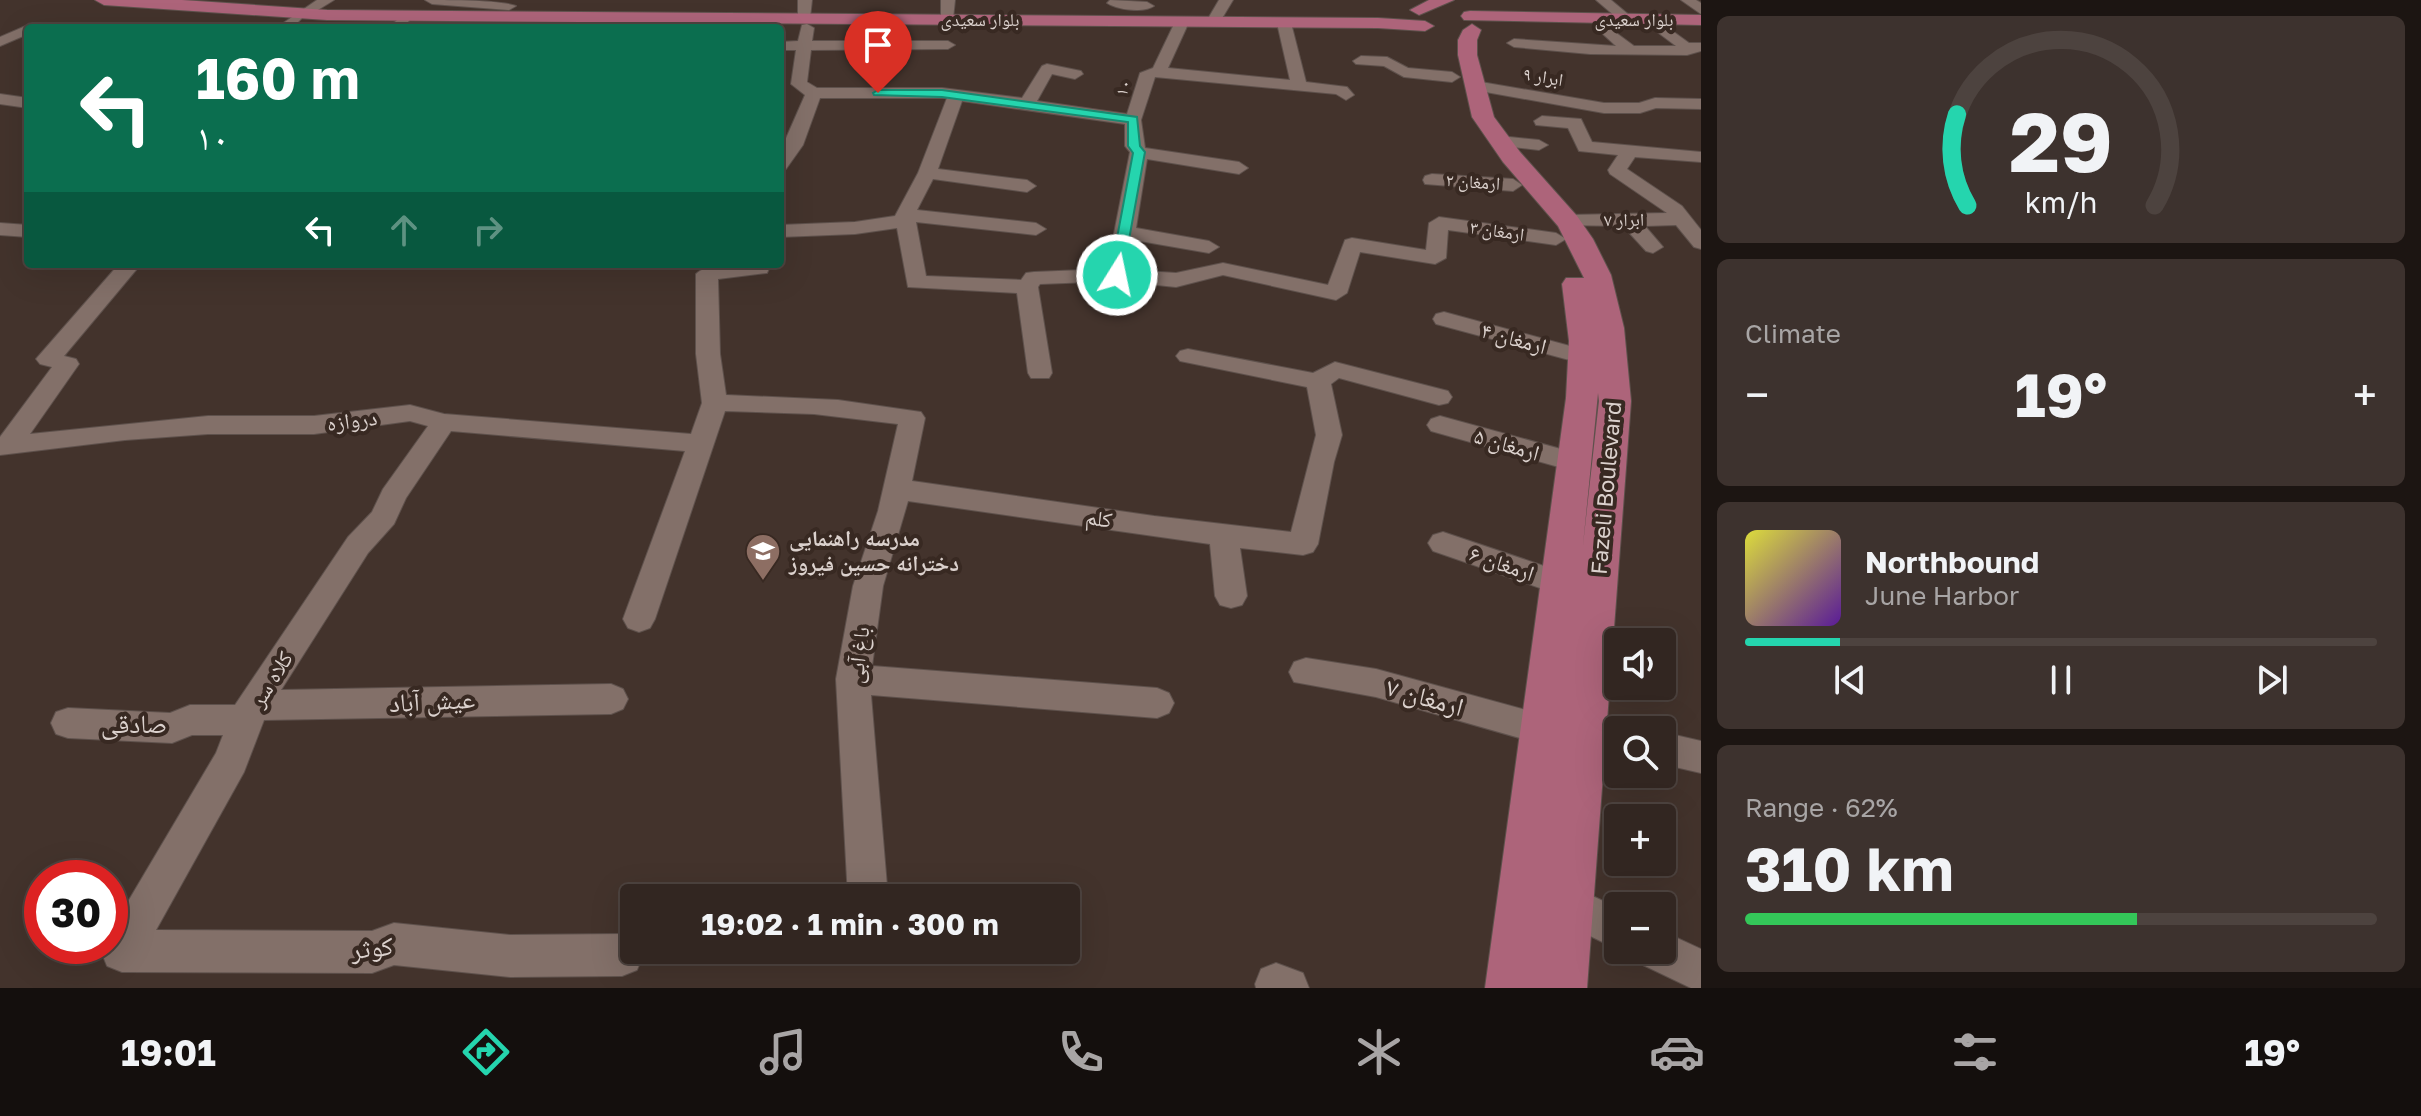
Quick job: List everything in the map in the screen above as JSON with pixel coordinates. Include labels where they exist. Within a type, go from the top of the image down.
[{"type":"main road","name":"بلوار سعیدی","points":[[106,0],[304,13],[806,11],[896,18],[948,12],[1144,8],[1216,17],[1701,23]]},
{"type":"main road","name":"بلوار سعیدی","points":[[168,0],[304,13]]},
{"type":"main road","name":"بلوار سعیدی","points":[[948,12],[1182,22],[1378,23],[1449,18],[1600,25],[1701,23]]},
{"type":"main road","name":"Fazeli Boulevard","points":[[1449,18],[1449,44],[1482,116],[1603,296],[1612,349],[1615,401],[1560,988]]},
{"type":"main road","name":"Fazeli Boulevard","points":[[1464,82],[1463,118],[1513,185],[1571,245],[1584,357],[1585,382],[1512,988]]},
{"type":"street","points":[[289,24],[327,0]]},
{"type":"street","points":[[432,0],[506,13]]},
{"type":"street","points":[[1216,17],[1226,0]]},
{"type":"street","points":[[1603,0],[1628,20]]},
{"type":"street","points":[[1688,0],[1701,10]]},
{"type":"street","points":[[1114,3],[1144,8]]},
{"type":"street","points":[[784,159],[794,145],[801,119],[814,93],[799,84],[806,11]]},
{"type":"street","points":[[784,46],[947,51],[948,12]]},
{"type":"street","name":"۱۰","points":[[814,93],[947,90],[1133,120],[1148,73],[1159,72],[1182,22]]},
{"type":"street","points":[[1284,23],[1299,86]]},
{"type":"street","points":[[1600,25],[1629,49]]},
{"type":"street","points":[[1655,25],[1694,47]]},
{"type":"street","points":[[0,42],[24,30]]},
{"type":"street","points":[[1514,43],[1590,50],[1687,51],[1694,47]]},
{"type":"street","name":"ابرار ۹","points":[[1361,61],[1391,63],[1404,72],[1604,108],[1640,108],[1655,103],[1701,104]]},
{"type":"street","points":[[1027,104],[1047,69],[1075,74]]},
{"type":"street","points":[[1159,72],[1341,90],[1346,95]]},
{"type":"street","points":[[947,90],[927,173],[905,218],[916,282],[1027,287]]},
{"type":"street","points":[[0,99],[24,102]]},
{"type":"street","points":[[784,118],[801,119]]},
{"type":"street","points":[[1133,120],[1134,146],[1139,152],[1239,168]]},
{"type":"street","points":[[1542,121],[1575,123],[1585,147],[1701,157]]},
{"type":"street","points":[[1500,141],[1539,145]]},
{"type":"street","points":[[1630,151],[1617,170],[1648,189],[1678,214],[1701,243]]},
{"type":"street","points":[[1040,373],[1027,287],[1034,278],[1117,275],[1139,152]]},
{"type":"street","points":[[927,173],[1027,186]]},
{"type":"street","name":"ارمغان ۲","points":[[1432,180],[1513,185]]},
{"type":"street","name":"ابرار ۷","points":[[1571,245],[1629,220],[1701,211]]},
{"type":"street","points":[[784,231],[855,228],[905,218],[1036,229]]},
{"type":"street","points":[[1629,220],[1653,247]]},
{"type":"street","name":"ارمغان ۳","points":[[1117,275],[1176,280],[1223,269],[1336,293],[1352,244],[1435,258],[1439,223],[1571,245]]},
{"type":"street","points":[[0,229],[24,231]]},
{"type":"street","points":[[1125,232],[1209,247]]},
{"type":"street","points":[[4,445],[67,364],[48,359],[127,268]]},
{"type":"street","points":[[639,619],[715,403],[708,354],[707,274],[747,268]]},
{"type":"street","name":"ارمغان ۴","points":[[1444,319],[1584,357]]},
{"type":"street","points":[[1188,356],[1318,382],[1335,369],[1439,397]]},
{"type":"street","name":"کلم","points":[[897,489],[1224,536],[1303,544],[1320,462],[1329,435],[1318,382]]},
{"type":"street","name":"باغ آبی","points":[[715,403],[787,402],[856,408],[912,418],[897,489],[868,586],[853,679],[867,884]]},
{"type":"street","name":"دروازه","points":[[4,445],[125,431],[208,425],[314,425],[410,413],[444,422],[703,444]]},
{"type":"street","name":"کلاه سر","points":[[128,941],[231,761],[249,713],[358,545],[384,517],[393,496],[444,422]]},
{"type":"street","name":"ارمغان ۵","points":[[1440,425],[1573,462]]},
{"type":"street","points":[[1224,536],[1231,596]]},
{"type":"street","name":"ارمغان ۶","points":[[1443,543],[1560,583]]},
{"type":"street","name":"ارمغان ۷","points":[[1306,672],[1376,683],[1544,730]]},
{"type":"street","points":[[853,679],[1157,703]]},
{"type":"street","name":"عیش آباد","points":[[249,713],[495,697],[611,699]]},
{"type":"street","name":"صادقی","points":[[68,723],[172,728],[190,720],[249,713]]},
{"type":"street","points":[[1583,725],[1604,732]]},
{"type":"street","points":[[1676,751],[1701,757]]},
{"type":"street","points":[[1567,904],[1604,923]]},
{"type":"street","name":"کوثر","points":[[128,951],[372,952],[394,944],[510,956],[620,955]]},
{"type":"street","points":[[1676,959],[1701,971]]},
{"type":"place","name":"مدرسه راهنمایی دخترانه حسین فیروز","points":[[763,582]]},
{"type":"route","points":[[878,93],[942,93],[1133,120],[1134,146],[1139,152],[1117,275]]}]
